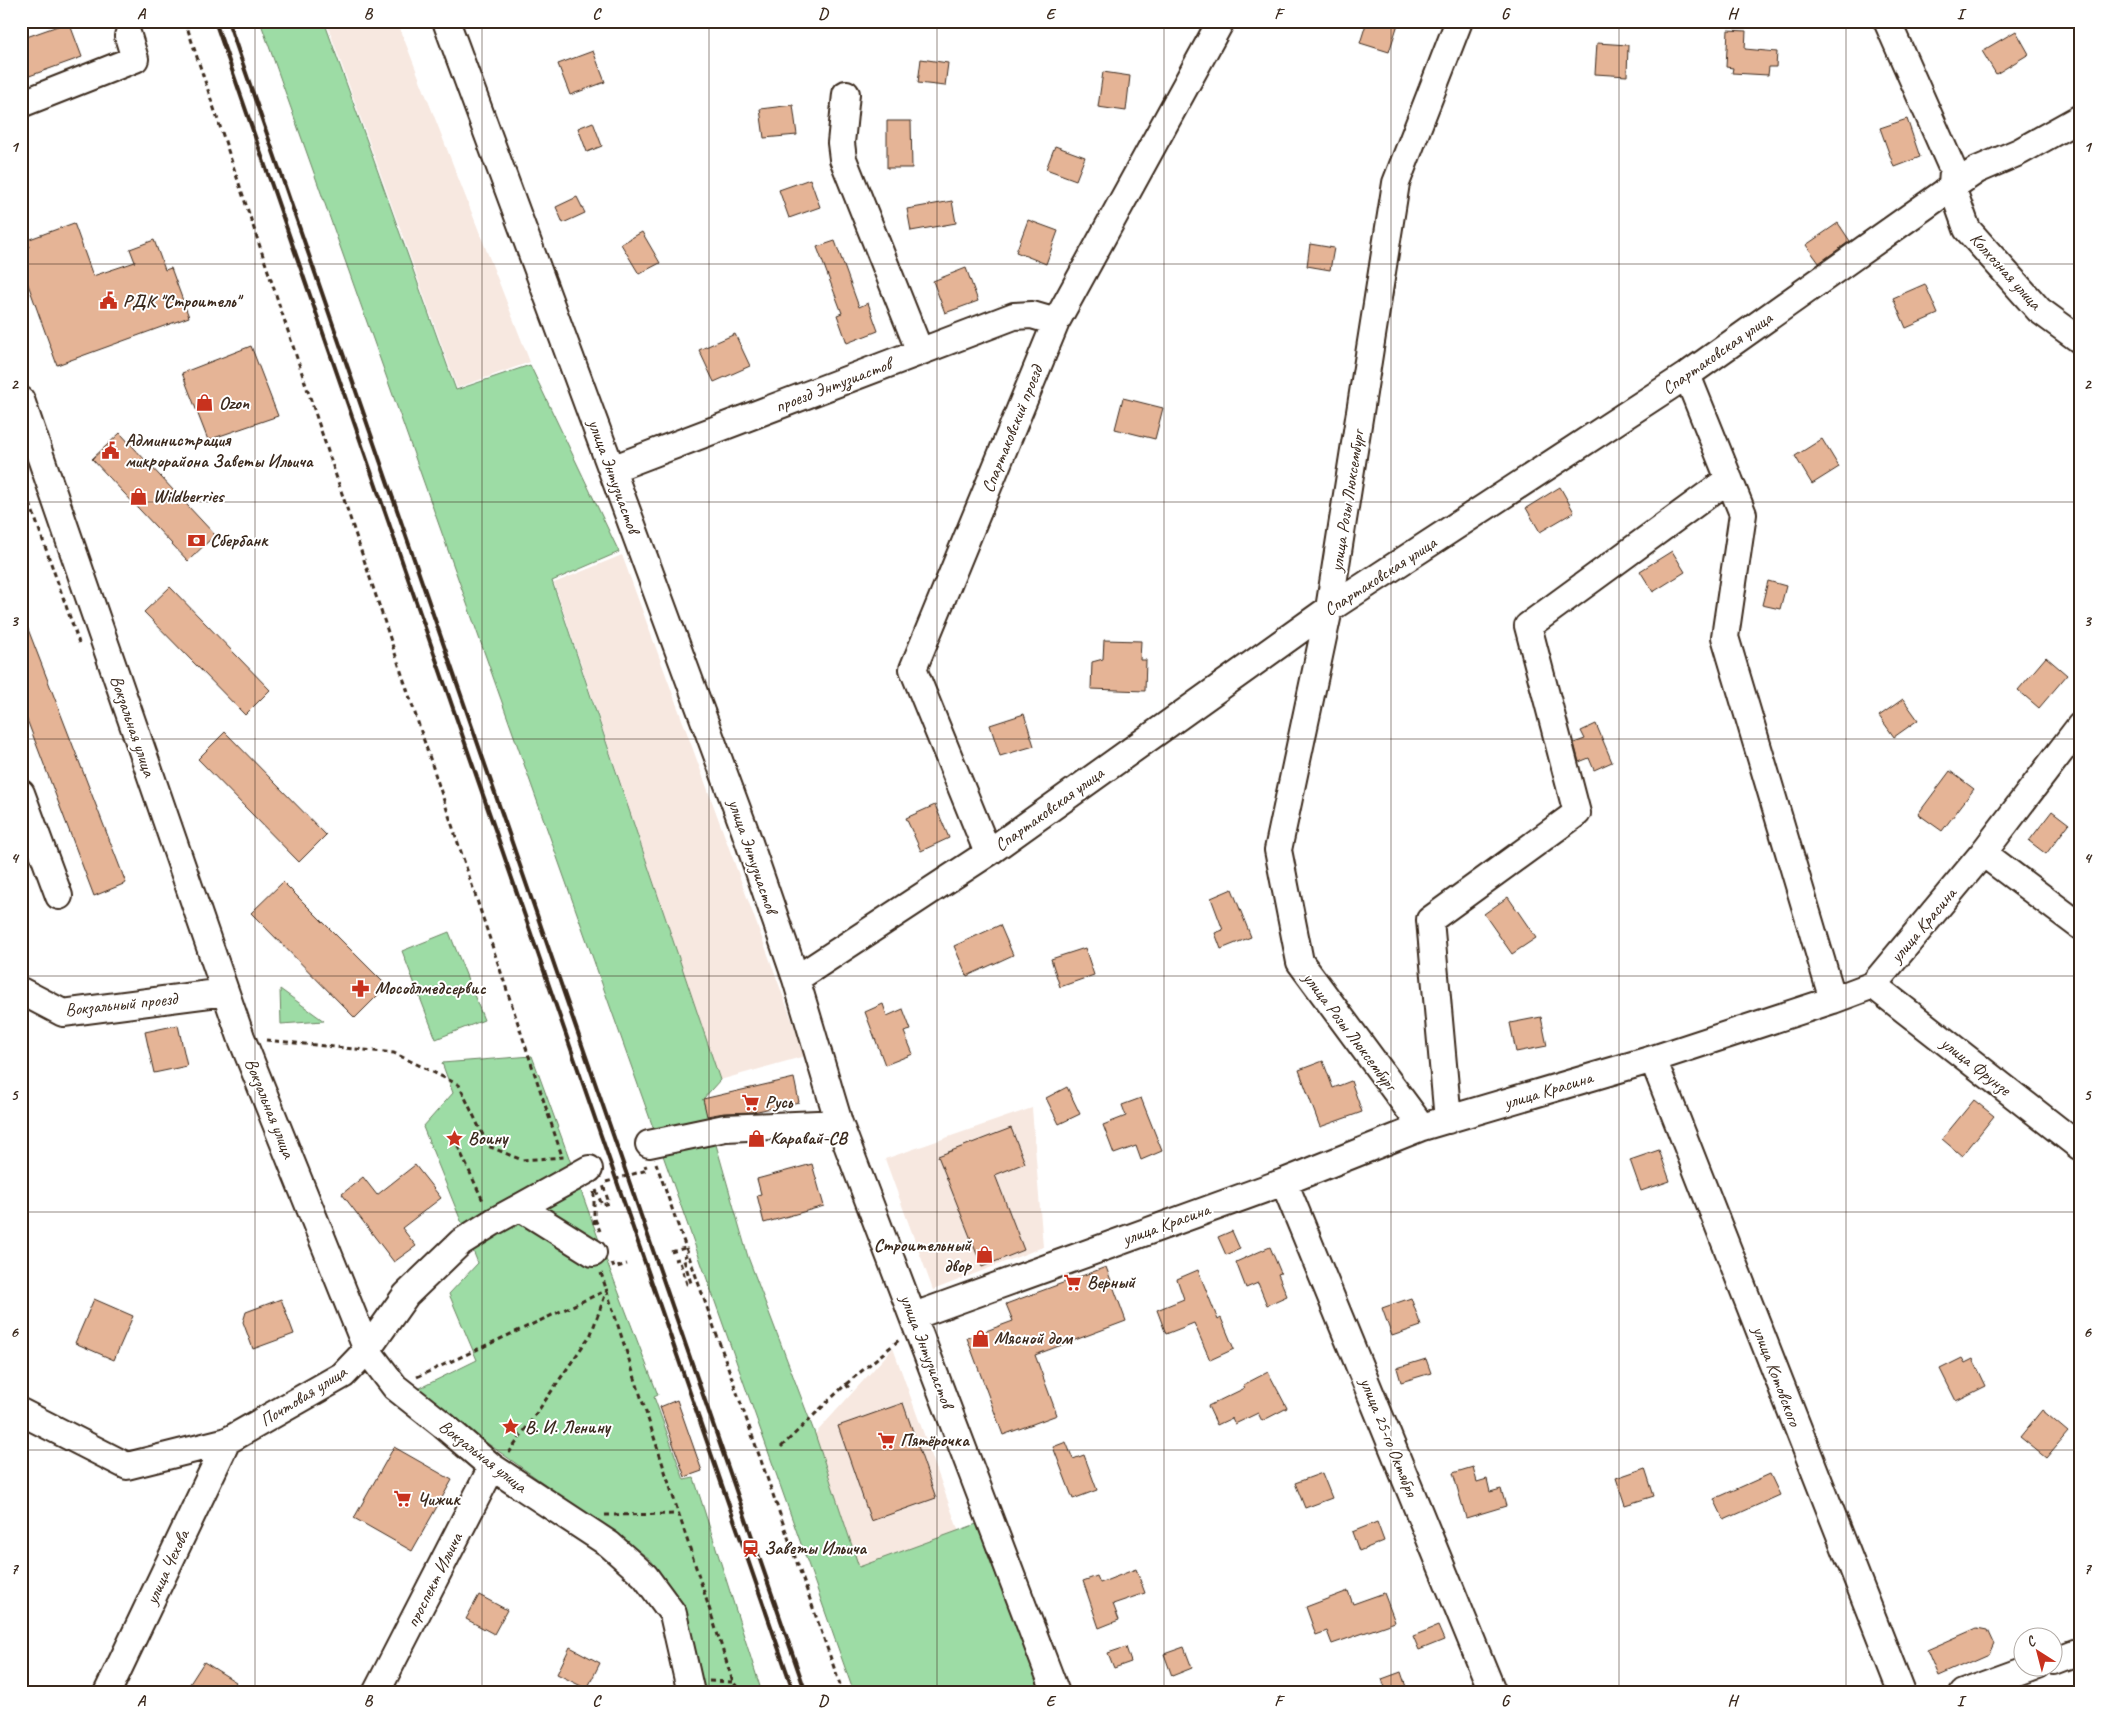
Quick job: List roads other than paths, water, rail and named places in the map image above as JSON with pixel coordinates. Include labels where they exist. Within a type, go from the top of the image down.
[{"type":"street","name":"улица Энтузиастов","points":[[446,21],[744,828],[796,979],[839,1123],[916,1320],[1056,1693]]},
{"type":"street","name":"Спартаковский проезд","points":[[988,853],[913,669],[1056,322],[1221,21]]},
{"type":"street","name":"улица Розы Люксембург","points":[[1422,1127],[1300,962],[1278,850],[1329,609],[1396,183],[1459,21]]},
{"type":"street","name":"Колхозная улица","points":[[1887,21],[1952,179],[1966,228],[2039,310],[2080,340]]},
{"type":"street","points":[[21,104],[134,59],[128,36]]},
{"type":"street","points":[[846,94],[841,143],[843,159],[920,352]]},
{"type":"street","name":"Спартаковская улица","points":[[796,979],[988,853],[1329,609],[1687,375],[1952,179],[2019,152],[2080,118]]},
{"type":"street","name":"проезд Энтузиастов","points":[[612,469],[1014,316],[1032,315],[1056,322]]},
{"type":"street","points":[[1687,375],[1743,514],[1725,637],[1833,1000]]},
{"type":"street","name":"Вокзальная улица","points":[[21,400],[241,1037],[367,1350],[395,1387],[494,1469],[609,1544],[645,1576],[673,1614],[691,1693]]},
{"type":"street","points":[[1448,1120],[1430,920],[1577,813],[1528,626],[1729,479]]},
{"type":"street","name":"улица Красина","points":[[916,1320],[1284,1182],[1422,1127],[1653,1059],[1833,1000],[1872,985],[1983,853],[2080,726]]},
{"type":"street","points":[[21,793],[59,896]]},
{"type":"street","points":[[1983,853],[2080,926]]},
{"type":"street","name":"улица Фрунзе","points":[[1872,985],[2080,1147]]},
{"type":"street","name":"Вокзальный проезд","points":[[21,992],[63,1013],[225,992]]},
{"type":"street","name":"улица Котовского","points":[[1653,1059],[1902,1693]]},
{"type":"street","points":[[649,1144],[725,1128],[839,1123]]},
{"type":"street","name":"Почтовая улица","points":[[21,1412],[128,1466],[227,1441],[344,1375],[367,1350],[406,1295],[461,1242],[587,1170]]},
{"type":"street","name":"улица 25-го Октября","points":[[1284,1182],[1493,1693]]},
{"type":"street","points":[[521,1208],[593,1253]]},
{"type":"street","name":"улица Чехова","points":[[107,1693],[227,1441]]},
{"type":"street","name":"проспект Ильича","points":[[376,1693],[494,1469]]},
{"type":"street","points":[[2064,1657],[2080,1651]]},
{"type":"street","points":[[1964,1693],[2014,1675]]},
{"type":"railway","points":[[215,21],[794,1693]]},
{"type":"railway","points":[[228,21],[806,1693]]},
{"type":"place","name":"РДК \"Строитель\"","points":[[109,301]]},
{"type":"place","name":"Ozon","points":[[205,403]]},
{"type":"place","name":"Администрация микрорайона Заветы Ильича","points":[[111,450]]},
{"type":"place","name":"Wildberries","points":[[139,496]]},
{"type":"place","name":"Сбербанк","points":[[196,540]]},
{"type":"place","name":"Мособлмедсервис","points":[[361,988]]},
{"type":"place","name":"Русь","points":[[751,1102]]},
{"type":"place","name":"Воину","points":[[454,1138]]},
{"type":"place","name":"Каравай-СВ","points":[[756,1138]]},
{"type":"place","name":"Строительный двор","points":[[985,1255]]},
{"type":"place","name":"Верный","points":[[1073,1282]]},
{"type":"place","name":"Мясной дом","points":[[980,1338]]},
{"type":"place","name":"В. И. Ленину","points":[[511,1427]]},
{"type":"place","name":"Пятёрочка","points":[[886,1440]]},
{"type":"place","name":"Чижик","points":[[403,1499]]},
{"type":"place","name":"Заветы Ильича","points":[[750,1548]]}]
